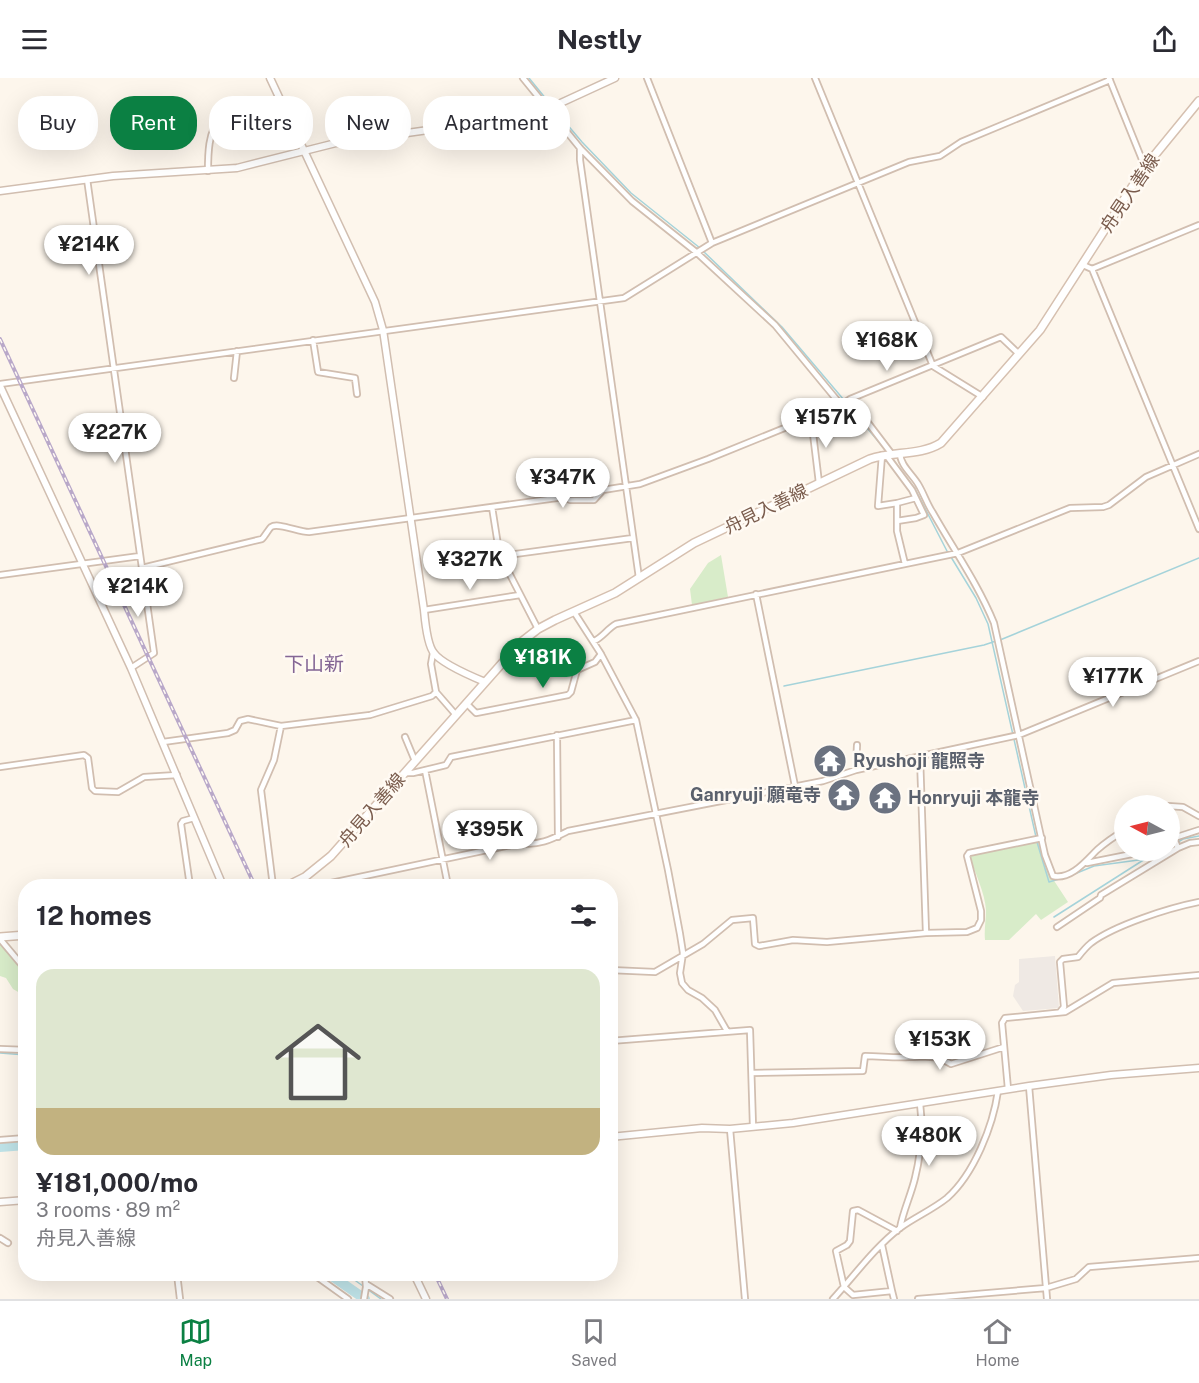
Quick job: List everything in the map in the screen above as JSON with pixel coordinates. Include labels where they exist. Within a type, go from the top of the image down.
[{"type":"main road","name":"舟見入善線","points":[[301,879],[331,856],[520,643],[538,629],[615,593],[694,543],[819,483],[887,454],[926,450],[941,443],[983,398],[1040,330],[1145,167],[1199,101]]},
{"type":"main road","points":[[0,938],[18,936]]},
{"type":"street","points":[[270,78],[279,96]]},
{"type":"street","points":[[523,78],[537,96]]},
{"type":"street","points":[[596,78],[597,87]]},
{"type":"street","points":[[570,99],[615,78]]},
{"type":"street","points":[[647,78],[712,243]]},
{"type":"street","points":[[815,78],[933,366],[983,398]]},
{"type":"street","points":[[220,879],[131,668],[0,385],[624,298],[712,243],[909,162],[940,156],[961,142],[1109,79],[1145,167]]},
{"type":"street","points":[[313,148],[423,131]]},
{"type":"street","points":[[570,136],[632,201],[696,252],[775,325],[841,405]]},
{"type":"street","points":[[580,148],[639,578]]},
{"type":"street","points":[[208,171],[209,149]]},
{"type":"street","points":[[0,191],[87,179],[237,168],[305,150],[375,302],[383,330],[428,639],[434,653],[464,673],[485,682]]},
{"type":"street","points":[[87,179],[154,653],[131,668]]},
{"type":"street","points":[[1092,269],[1199,225]]},
{"type":"street","points":[[1083,264],[1092,269],[1199,529]]},
{"type":"street","points":[[142,568],[262,539],[271,527],[281,524],[298,532],[309,532],[564,497],[570,500],[594,500],[603,489],[640,484],[708,459],[1001,337],[1019,354]]},
{"type":"street","points":[[313,340],[318,372],[355,378],[357,394]]},
{"type":"street","points":[[234,378],[237,351]]},
{"type":"street","points":[[850,399],[916,498],[924,515],[897,521]]},
{"type":"street","points":[[811,417],[819,483]]},
{"type":"street","points":[[900,452],[901,462],[912,473],[932,512],[958,553],[994,623],[1045,855],[1053,876],[1058,877],[1071,872],[1086,863],[1114,837]]},
{"type":"street","points":[[887,454],[878,506],[916,498]]},
{"type":"street","points":[[594,641],[616,624],[958,553],[1070,508],[1109,505],[1146,477],[1199,454]]},
{"type":"street","points":[[897,503],[897,531],[905,564]]},
{"type":"street","points":[[492,507],[501,556],[538,629]]},
{"type":"street","points":[[501,556],[633,538]]},
{"type":"street","points":[[0,575],[140,556]]},
{"type":"street","points":[[756,594],[795,786]]},
{"type":"street","points":[[424,610],[520,595]]},
{"type":"street","points":[[574,612],[594,641],[636,720],[683,954],[680,973],[682,982],[688,990],[702,998],[715,1010],[727,1030]]},
{"type":"street","points":[[434,653],[431,664],[436,692],[456,715]]},
{"type":"street","points":[[466,703],[476,713],[568,695],[571,692],[577,670],[595,662],[601,654]]},
{"type":"street","points":[[350,879],[520,843],[540,844],[568,831],[823,781],[856,770],[1019,735],[1199,661]]},
{"type":"street","points":[[163,742],[228,733],[235,730],[240,721],[248,719],[281,726],[370,715],[432,696],[436,692]]},
{"type":"street","points":[[404,773],[446,765],[451,757],[636,720]]},
{"type":"street","points":[[272,879],[261,790],[274,760],[281,726]]},
{"type":"street","points":[[557,735],[558,837]]},
{"type":"street","points":[[405,737],[415,760]]},
{"type":"street","points":[[856,770],[857,745]]},
{"type":"street","points":[[0,767],[84,755],[88,758],[92,788],[118,792],[144,777],[177,775]]},
{"type":"street","points":[[920,758],[926,933]]},
{"type":"street","points":[[425,770],[447,879]]},
{"type":"street","points":[[1180,807],[1199,816]]},
{"type":"street","points":[[189,879],[181,824],[183,821],[194,818]]},
{"type":"street","points":[[1180,836],[1199,830]]},
{"type":"street","points":[[618,970],[655,972],[702,944],[732,920],[753,918],[755,944],[759,946],[793,940],[827,942],[926,933],[967,932],[977,928],[981,920],[981,911],[967,861],[969,853],[1042,838]]},
{"type":"street","points":[[1180,847],[1199,842]]},
{"type":"street","points":[[1086,863],[1114,857]]},
{"type":"street","points":[[1057,927],[1100,898],[1101,895],[1157,861]]},
{"type":"street","points":[[1060,1012],[1064,1007],[1060,962],[1063,959],[1078,957],[1088,945],[1105,934],[1178,907],[1199,902]]},
{"type":"street","points":[[0,938],[18,960]]},
{"type":"street","points":[[1008,1089],[1002,1023],[1005,1018],[1065,1012],[1113,983],[1199,975]]},
{"type":"street","points":[[618,1040],[750,1030],[753,1127]]},
{"type":"street","points":[[752,1073],[863,1071],[865,1056],[927,1055],[951,1064],[1004,1047]]},
{"type":"street","points":[[0,1049],[18,1050]]},
{"type":"street","points":[[618,1136],[702,1128],[793,1123],[1029,1086],[1111,1075],[1199,1068]]},
{"type":"street","points":[[1029,1086],[1047,1299]]},
{"type":"street","points":[[833,1299],[898,1230],[932,1209],[960,1183],[978,1153],[994,1114],[998,1091]]},
{"type":"street","points":[[898,1230],[915,1179],[920,1154],[922,1124],[920,1104]]},
{"type":"street","points":[[730,1128],[745,1299]]},
{"type":"street","points":[[0,1140],[18,1139]]},
{"type":"street","points":[[0,1202],[18,1201]]},
{"type":"street","points":[[891,1291],[856,1296],[844,1287],[836,1251],[848,1245],[850,1241],[853,1211],[858,1210],[898,1230]]},
{"type":"street","points":[[0,1238],[8,1243]]},
{"type":"street","points":[[882,1245],[894,1299]]},
{"type":"street","points":[[918,1299],[1046,1288],[1076,1279],[1089,1267],[1199,1258]]},
{"type":"street","points":[[178,1281],[180,1299]]},
{"type":"street","points":[[323,1281],[348,1299]]},
{"type":"street","points":[[364,1299],[366,1281]]},
{"type":"street","points":[[417,1281],[426,1299]]},
{"type":"street","points":[[366,1285],[390,1299]]},
{"type":"shaded area","points":[[1055,956],[1059,1008],[1023,1011],[1013,996],[1015,985],[1019,982],[1019,959]]},
{"type":"green space","points":[[721,555],[728,597],[692,605],[690,589],[708,563]]},
{"type":"green space","points":[[1039,841],[1049,873],[1068,902],[1041,920],[1036,914],[1009,940],[985,940],[985,903],[971,855]]},
{"type":"green space","points":[[0,943],[18,965],[18,992],[13,989],[6,978],[0,976]]},
{"type":"waterway","points":[[529,78],[544,96]]},
{"type":"waterway","points":[[570,128],[631,193],[700,248]]},
{"type":"waterway","points":[[703,251],[782,327],[844,400]]},
{"type":"waterway","points":[[847,404],[888,453]]},
{"type":"waterway","points":[[891,457],[915,489],[948,553]]},
{"type":"waterway","points":[[951,557],[976,598],[988,624],[1036,837]]},
{"type":"waterway","points":[[1000,640],[1199,558]]},
{"type":"waterway","points":[[784,686],[996,641]]},
{"type":"waterway","points":[[1180,841],[1199,836]]},
{"type":"waterway","points":[[1037,842],[1049,882],[1059,879]]},
{"type":"waterway","points":[[1072,875],[1094,866],[1131,861]]},
{"type":"waterway","points":[[1054,917],[1142,861]]},
{"type":"waterway","points":[[0,1053],[18,1054]]},
{"type":"waterway","points":[[0,1147],[18,1146]]},
{"type":"waterway","points":[[339,1281],[365,1299]]},
{"type":"waterway","points":[[356,1281],[363,1286]]},
{"type":"waterway","points":[[367,1289],[381,1299]]},
{"type":"railway","points":[[0,339],[252,879]]},
{"type":"railway","points":[[438,1281],[447,1299]]},
{"type":"place","name":"Ryushoji 龍照寺","points":[[830,761]]},
{"type":"place","name":"Ganryuji 願竜寺","points":[[844,795]]},
{"type":"place","name":"Honryuji 本龍寺","points":[[885,798]]},
{"type":"district","name":"下山新","points":[[314,664]]}]
